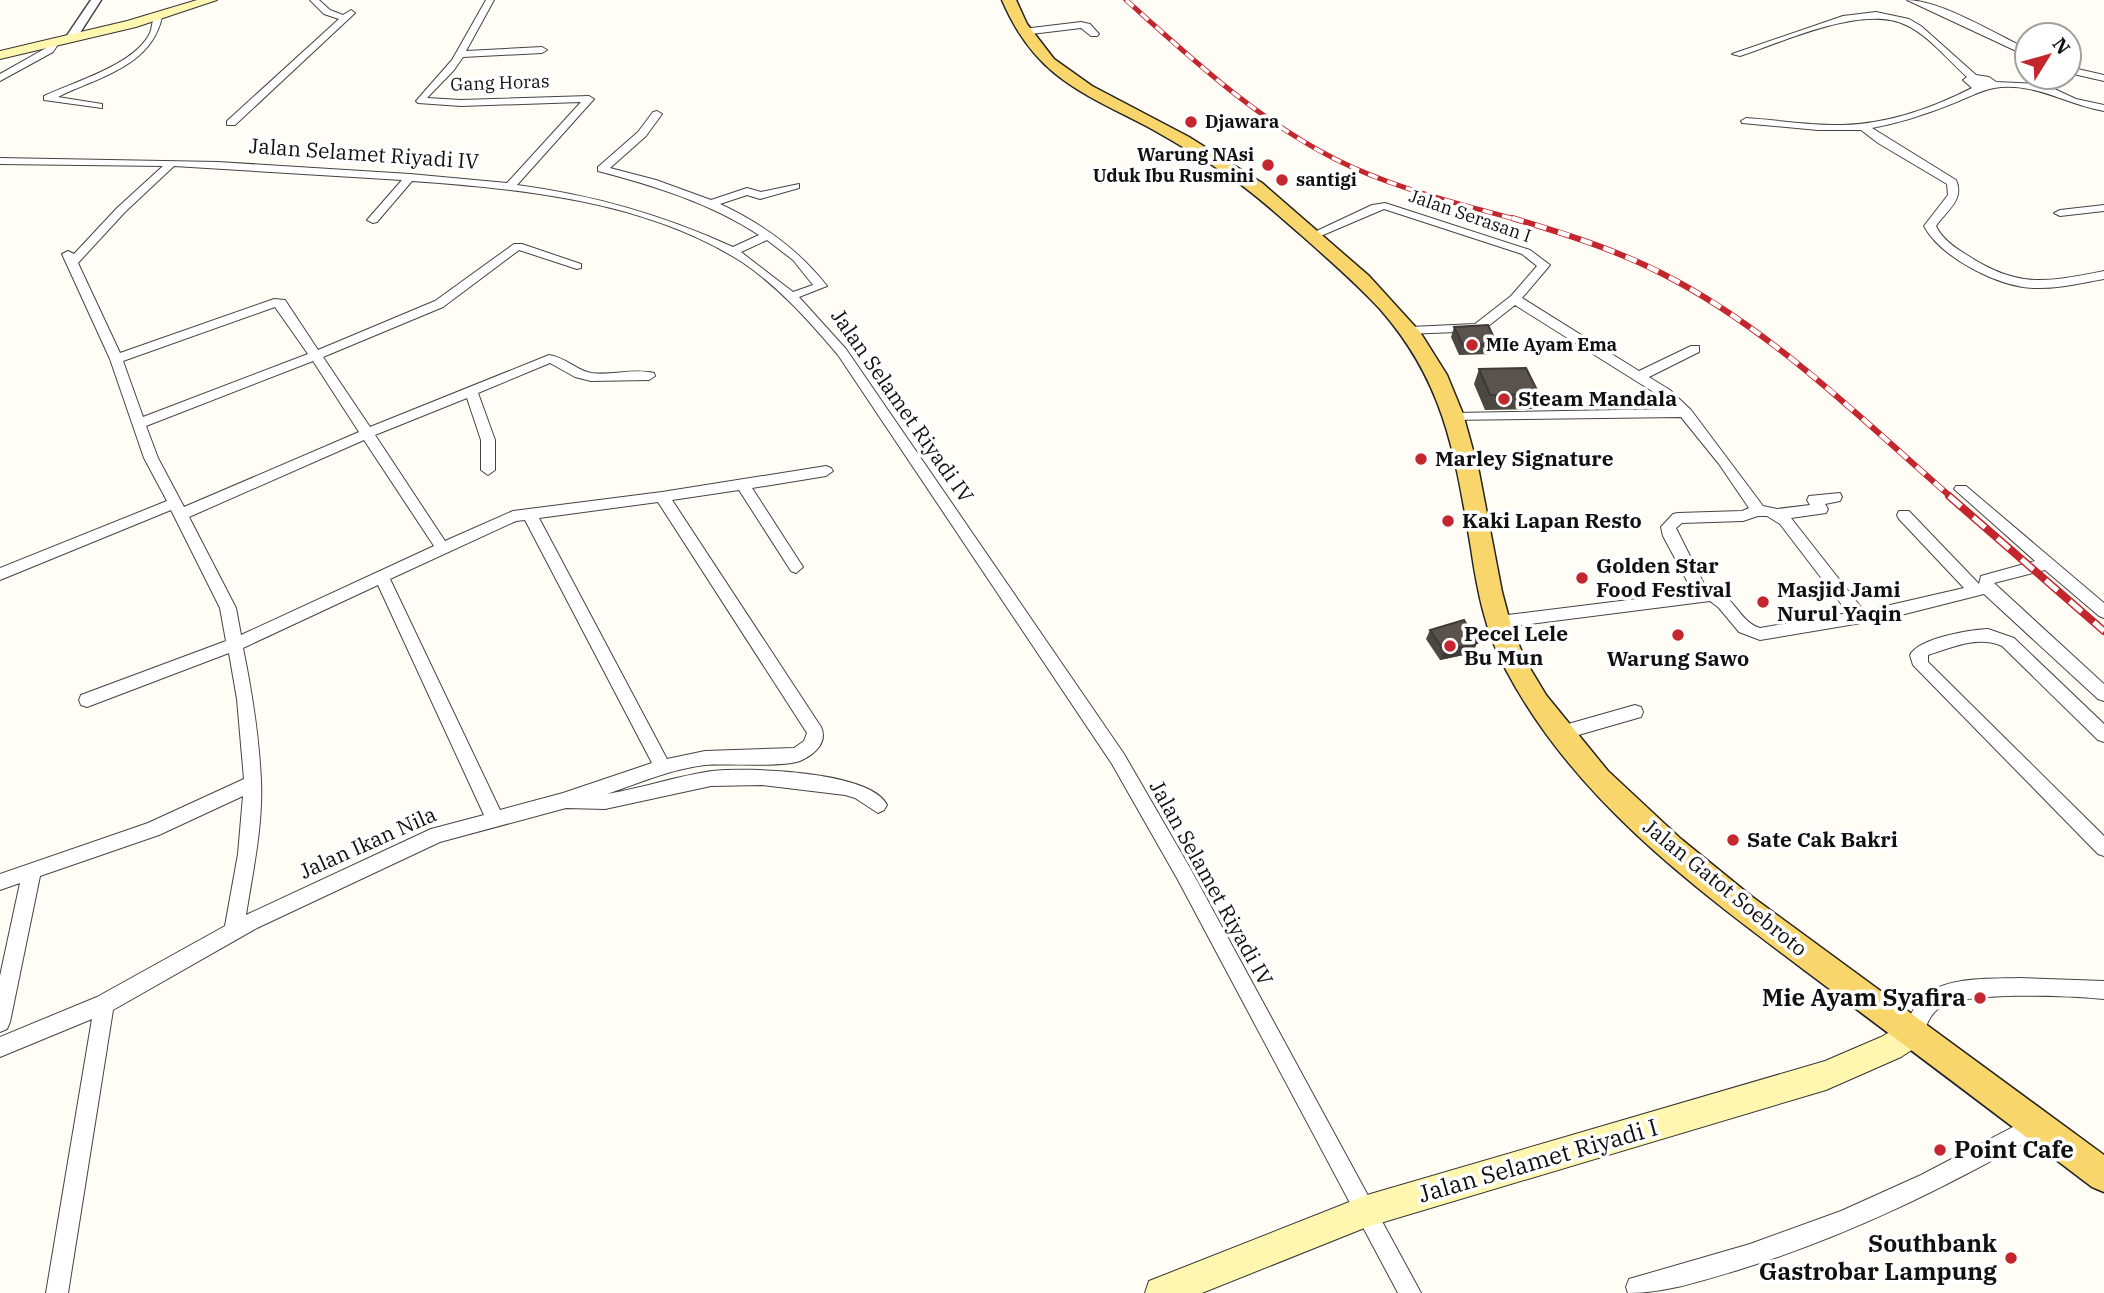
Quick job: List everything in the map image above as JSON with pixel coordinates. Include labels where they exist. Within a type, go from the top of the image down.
[{"type":"main road","points":[[0,55],[158,17],[211,0]]},
{"type":"main road","name":"Jalan Gatot Soebroto","points":[[1009,0],[1023,33],[1038,53],[1071,80],[1238,174],[1378,296],[1410,331],[1442,384],[1464,448],[1499,622],[1515,666],[1561,733],[1635,816],[1685,862],[2104,1175]]},
{"type":"main road","name":"Jalan Selamet Riyadi I","points":[[1161,1293],[1367,1211],[1826,1075],[1891,1047],[1914,1032]]},
{"type":"street","points":[[72,37],[96,0]]},
{"type":"street","points":[[231,123],[351,13],[336,8],[328,0],[315,1]]},
{"type":"street","name":"Gang Horas","points":[[490,0],[472,25],[451,68],[421,101],[461,103],[589,99],[510,186]]},
{"type":"street","points":[[1911,0],[2013,45]]},
{"type":"street","points":[[315,1],[327,12],[343,18]]},
{"type":"street","points":[[1737,54],[1846,18],[1876,15],[1906,21],[1918,27],[1973,77],[1986,79],[1993,85]]},
{"type":"street","points":[[98,106],[47,98],[75,84],[100,77],[119,65],[157,32],[158,17]]},
{"type":"street","points":[[1023,33],[1080,25],[1087,26],[1094,33]]},
{"type":"street","points":[[0,78],[50,50],[55,41]]},
{"type":"street","points":[[460,54],[542,50]]},
{"type":"street","points":[[2083,73],[2104,78]]},
{"type":"street","points":[[1973,77],[1968,80],[1981,87]]},
{"type":"street","points":[[1746,121],[1841,128],[1864,127],[1949,103],[1981,87],[2013,84]]},
{"type":"street","points":[[2052,91],[2059,97],[2082,105],[2104,108]]},
{"type":"street","points":[[657,114],[642,134],[602,169],[645,179],[711,204],[767,235],[795,256],[821,286],[792,296]]},
{"type":"street","points":[[1864,127],[1882,141],[1952,182],[1955,189],[1953,200],[1930,226],[1933,234],[1967,260],[2004,280],[2023,285],[2039,286],[2104,275]]},
{"type":"street","name":"Jalan Selamet Riyadi IV","points":[[0,161],[172,163],[410,177],[510,186],[591,202],[688,231],[732,252],[772,279],[807,309],[842,352],[1118,759],[1410,1293]]},
{"type":"street","points":[[172,163],[70,259],[116,359],[151,458],[228,608],[236,644],[253,783],[247,854],[234,930]]},
{"type":"street","points":[[373,220],[410,177]]},
{"type":"street","points":[[711,204],[747,191],[760,196],[795,186]]},
{"type":"street","name":"Jalan Serasan I","points":[[1312,236],[1376,207],[1385,206],[1539,259],[1544,265],[1515,299],[1478,328],[1410,331]]},
{"type":"street","points":[[2060,213],[2104,208]]},
{"type":"street","points":[[732,252],[767,235]]},
{"type":"street","points":[[139,424],[439,304],[518,246],[577,266]]},
{"type":"street","points":[[1515,299],[1665,393],[1686,413],[1755,504],[1757,511]]},
{"type":"street","points":[[116,359],[277,302],[283,305],[443,549]]},
{"type":"street","points":[[1638,377],[1695,349]]},
{"type":"street","points":[[0,574],[176,509],[551,359],[591,377],[629,373],[649,376]]},
{"type":"street","points":[[471,391],[488,440],[488,470]]},
{"type":"street","points":[[1454,417],[1686,413]]},
{"type":"street","points":[[87,700],[236,644],[443,549],[495,522],[529,513],[662,497],[826,471]]},
{"type":"street","points":[[743,485],[796,566]]},
{"type":"street","points":[[1961,489],[2104,612]]},
{"type":"street","name":"Jalan Ikan Nila","points":[[0,1047],[104,1004],[234,930],[437,835],[563,801],[663,767],[724,756],[797,755],[815,739],[815,732],[662,497]]},
{"type":"street","points":[[1702,595],[1670,536],[1668,527],[1678,518],[1743,516],[1757,511],[1778,514],[1821,509],[1814,500],[1835,497]]},
{"type":"street","points":[[529,513],[663,767]]},
{"type":"street","points":[[1778,514],[1860,617]]},
{"type":"street","points":[[1904,515],[1982,590],[2104,694]]},
{"type":"street","points":[[1982,590],[1986,580],[1998,575],[2047,564]]},
{"type":"street","points":[[382,577],[495,819]]},
{"type":"street","points":[[1499,622],[1711,595],[1726,602],[1739,625],[1752,634],[1860,617],[1982,590]]},
{"type":"street","points":[[2104,735],[2008,642],[1997,636],[1985,634],[1923,650],[1918,655],[1921,665],[2104,848]]},
{"type":"street","points":[[1561,733],[1635,712]]},
{"type":"street","points":[[563,801],[588,804],[611,802],[712,779],[742,777],[845,788],[859,791],[878,805]]},
{"type":"street","points":[[0,882],[153,829],[253,783]]},
{"type":"street","points":[[0,1022],[32,871]]},
{"type":"street","points":[[1914,1032],[1919,1017],[1936,998],[1964,990],[2076,987],[2104,990]]},
{"type":"street","points":[[57,1293],[104,1004]]},
{"type":"street","points":[[1637,1287],[1728,1262],[1814,1233],[1895,1200],[1970,1163],[2038,1124]]},
{"type":"building","points":[[1488,325],[1497,344],[1463,345],[1454,327]]},
{"type":"building","points":[[1526,368],[1539,394],[1490,395],[1479,369]]},
{"type":"building","points":[[1464,620],[1477,643],[1444,651],[1430,630]]},
{"type":"railway","points":[[1126,0],[1225,86],[1306,143],[1379,178],[1518,220]]},
{"type":"railway","points":[[1512,218],[1625,256],[1701,295],[1740,320],[1813,376],[1951,497]]},
{"type":"railway","points":[[1949,496],[2104,631]]},
{"type":"place","name":"Djawara","points":[[1191,122]]},
{"type":"place","name":"Warung NAsi Uduk Ibu Rusmini","points":[[1268,165]]},
{"type":"place","name":"santigi","points":[[1282,180]]},
{"type":"place","name":"MIe Ayam Ema","points":[[1472,345]]},
{"type":"place","name":"Steam Mandala","points":[[1504,399]]},
{"type":"place","name":"Marley Signature","points":[[1421,459]]},
{"type":"place","name":"Kaki Lapan Resto","points":[[1448,521]]},
{"type":"place","name":"Golden Star Food Festival","points":[[1582,578]]},
{"type":"place","name":"Masjid Jami Nurul Yaqin","points":[[1763,602]]},
{"type":"place","name":"Warung Sawo","points":[[1678,635]]},
{"type":"place","name":"Pecel Lele Bu Mun","points":[[1450,646]]},
{"type":"place","name":"Sate Cak Bakri","points":[[1733,840]]},
{"type":"place","name":"Mie Ayam Syafira","points":[[1980,998]]},
{"type":"place","name":"Point Cafe","points":[[1940,1150]]},
{"type":"place","name":"Southbank Gastrobar Lampung","points":[[2011,1258]]}]
